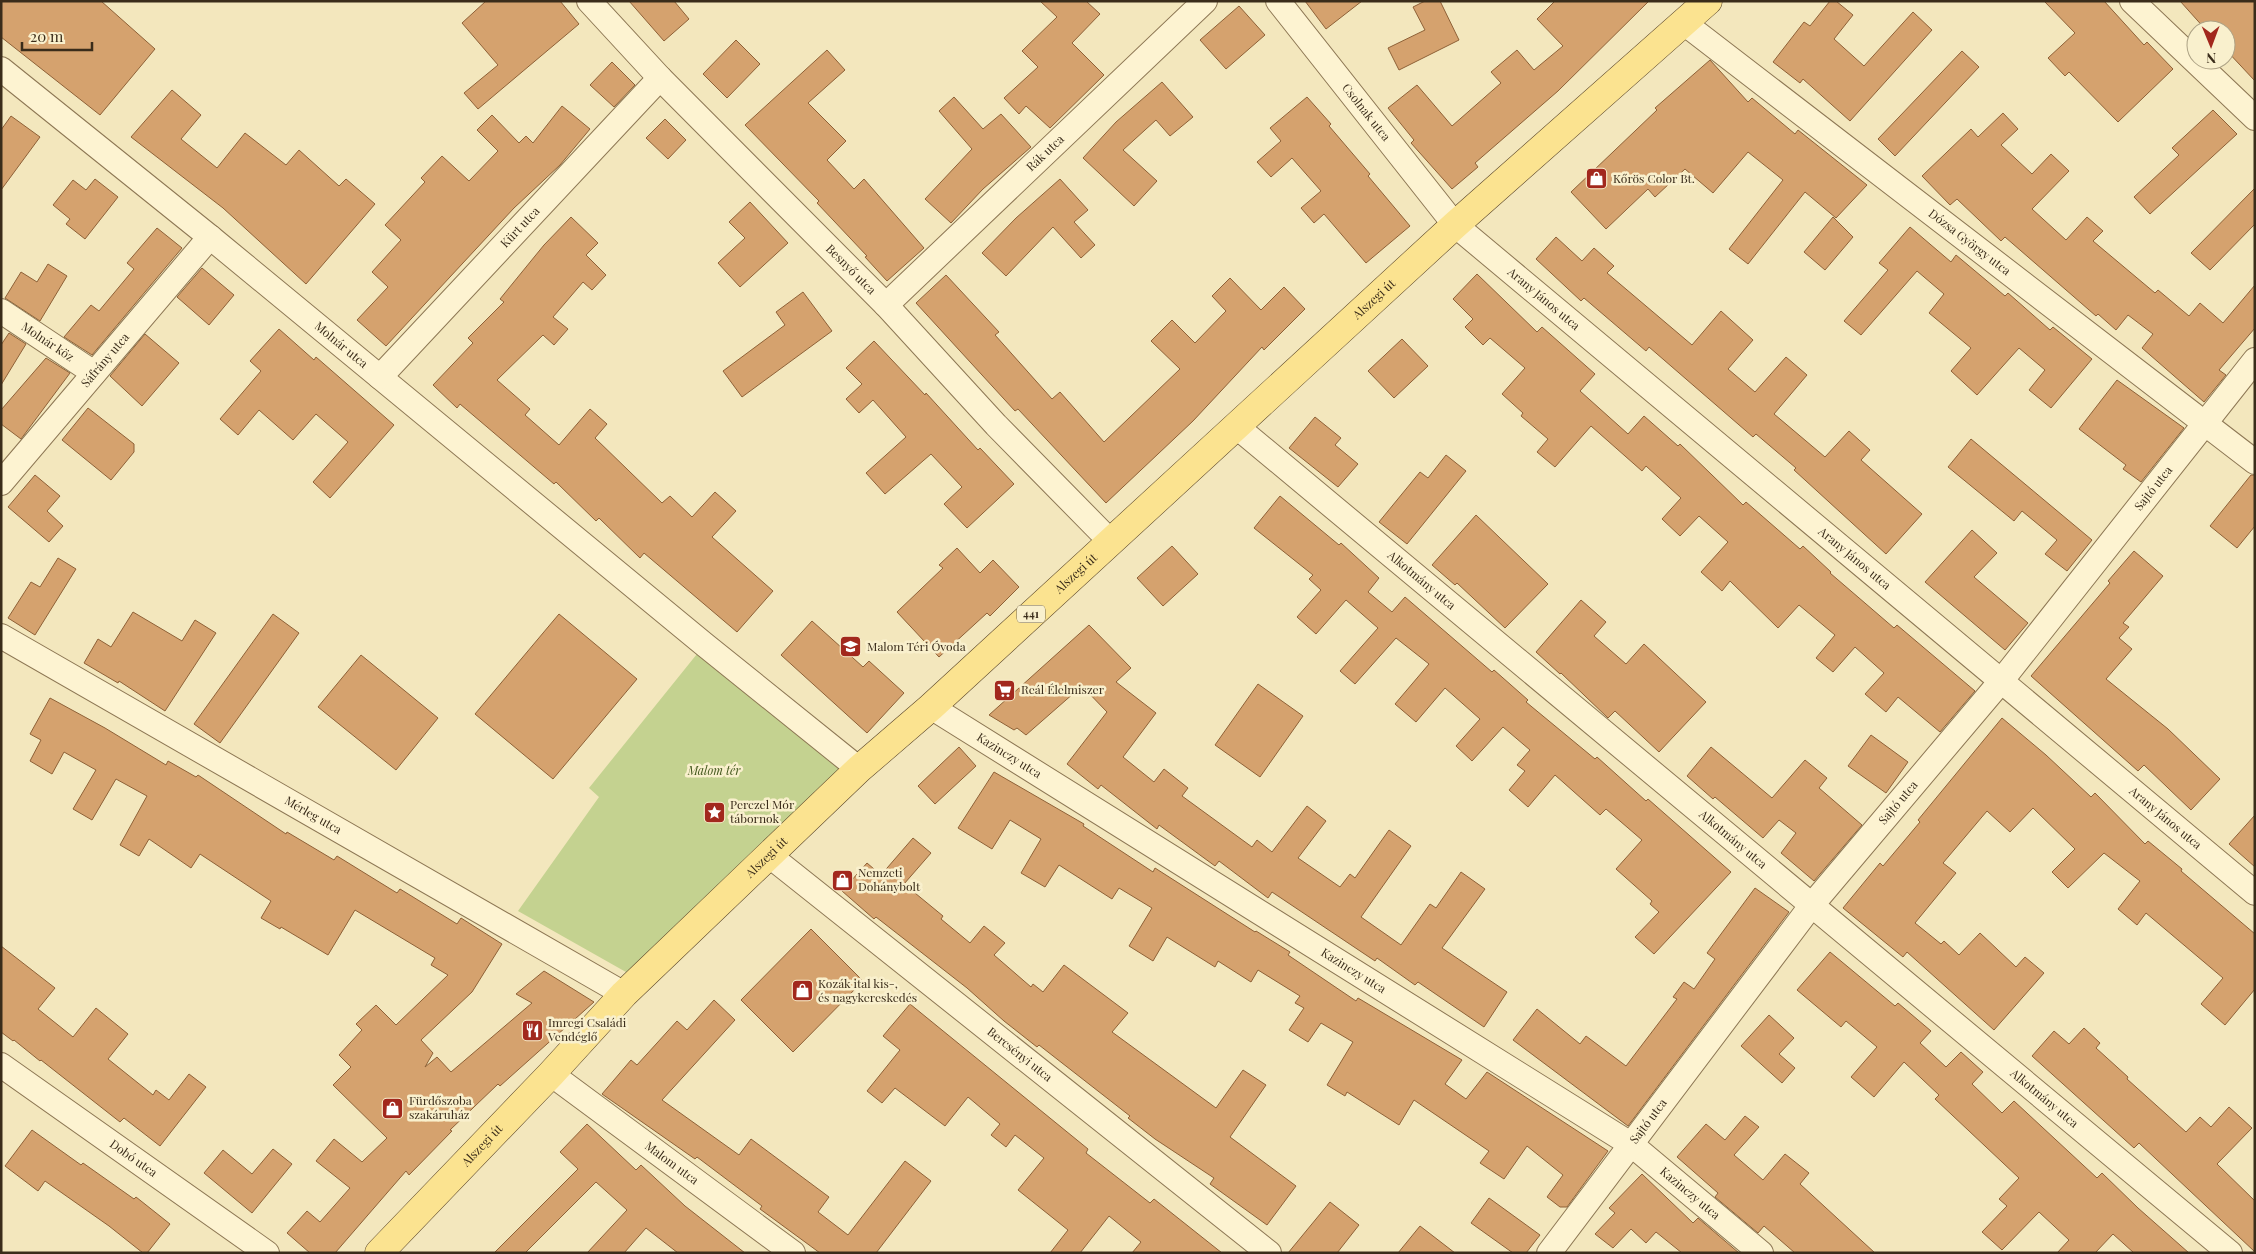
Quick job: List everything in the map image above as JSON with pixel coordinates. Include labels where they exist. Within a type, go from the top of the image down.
[{"type":"main road","name":"Alszegi út","points":[[378,1253],[551,1074],[624,994],[859,769],[931,707],[1455,225],[1708,1]]},
{"type":"street","name":"Besnyő utca","points":[[588,1],[660,78],[886,305],[996,425],[1110,541]]},
{"type":"street","name":"Rák utca","points":[[886,305],[1205,1]]},
{"type":"street","name":"Csolnak utca","points":[[1278,1],[1455,225]]},
{"type":"street","points":[[2132,1],[2255,118]]},
{"type":"street","name":"Dózsa György utca","points":[[1684,23],[2255,462]]},
{"type":"street","name":"Molnár utca","points":[[1,69],[210,237],[678,623],[859,769]]},
{"type":"street","name":"Kürt utca","points":[[380,377],[660,78]]},
{"type":"street","name":"Arany János utca","points":[[1455,225],[2255,893]]},
{"type":"street","name":"Sáfrány utca","points":[[1,483],[210,237]]},
{"type":"street","name":"Molnár köz","points":[[1,311],[94,372]]},
{"type":"street","name":"Sajtó utca","points":[[1549,1253],[1632,1146],[1811,906],[2002,680],[2255,360]]},
{"type":"street","name":"Alkotmány utca","points":[[1237,427],[2230,1253]]},
{"type":"street","name":"Mérleg utca","points":[[1,636],[624,994]]},
{"type":"street","name":"Kazinczy utca","points":[[931,707],[1632,1146],[1761,1253]]},
{"type":"street","name":"Bercsényi utca","points":[[770,856],[1270,1253]]},
{"type":"street","name":"Dobó utca","points":[[1,1065],[267,1253]]},
{"type":"street","name":"Malom utca","points":[[551,1074],[793,1253]]},
{"type":"green space","name":"Malom tér","points":[[701,649],[843,765],[633,976],[518,911],[599,797],[589,788]]},
{"type":"building","points":[[1,1],[101,1],[155,49],[100,115],[1,37]]},
{"type":"building","points":[[486,1],[560,1],[579,24],[478,109],[464,93],[498,65],[462,23]]},
{"type":"building","points":[[629,1],[674,1],[689,19],[664,41]]},
{"type":"building","points":[[1040,1],[1086,1],[1100,14],[1072,43],[1104,75],[1050,128],[1026,106],[1019,114],[1004,98],[1038,67],[1022,51],[1057,17]]},
{"type":"building","points":[[1305,1],[1362,1],[1326,29]]},
{"type":"building","points":[[1425,1],[1440,1],[1459,40],[1399,70],[1388,48],[1425,30],[1413,7]]},
{"type":"building","points":[[1555,1],[1649,1],[1558,91],[1475,163],[1478,167],[1452,189],[1411,143],[1414,140],[1388,108],[1417,85],[1452,126],[1501,83],[1491,72],[1517,50],[1534,70],[1563,46],[1537,19]]},
{"type":"building","points":[[1830,1],[1836,1],[1853,15],[1834,39],[1864,66],[1913,12],[1932,30],[1850,121],[1803,79],[1800,83],[1773,62],[1804,22],[1810,26]]},
{"type":"building","points":[[2044,1],[2104,1],[2144,45],[2147,42],[2173,69],[2118,122],[2069,72],[2065,76],[2048,58],[2075,33]]},
{"type":"building","points":[[2180,1],[2255,1],[2255,81],[2236,61],[2236,20],[2197,20]]},
{"type":"building","points":[[1239,6],[1265,35],[1226,69],[1200,40]]},
{"type":"building","points":[[736,40],[760,64],[727,98],[703,74]]},
{"type":"building","points":[[827,50],[845,70],[808,103],[846,141],[827,160],[854,189],[864,179],[924,248],[887,281],[865,257],[867,256],[817,203],[819,201],[745,125]]},
{"type":"building","points":[[1962,51],[1979,67],[1895,156],[1878,139]]},
{"type":"building","points":[[1710,60],[1748,102],[1752,98],[1795,134],[1798,130],[1867,185],[1836,218],[1805,192],[1748,264],[1729,249],[1783,180],[1748,152],[1713,193],[1685,169],[1655,197],[1648,189],[1606,229],[1571,192],[1657,110],[1655,108]]},
{"type":"building","points":[[612,62],[635,85],[614,107],[590,85]]},
{"type":"building","points":[[1162,82],[1193,117],[1170,136],[1156,120],[1123,150],[1157,181],[1134,206],[1083,158],[1116,122]]},
{"type":"building","points":[[172,90],[201,115],[181,139],[217,168],[245,133],[286,165],[299,150],[339,186],[346,179],[375,204],[306,284],[223,208],[131,137]]},
{"type":"building","points":[[954,97],[983,129],[1001,114],[1031,147],[983,189],[951,223],[925,199],[972,149],[939,111]]},
{"type":"building","points":[[1307,97],[1331,124],[1329,126],[1370,174],[1368,176],[1410,226],[1366,263],[1324,214],[1314,223],[1301,208],[1321,191],[1292,158],[1271,177],[1257,162],[1281,141],[1270,128]]},
{"type":"building","points":[[562,106],[590,129],[560,165],[514,208],[386,346],[357,320],[388,287],[372,272],[401,240],[385,225],[425,182],[421,178],[442,156],[469,181],[498,151],[477,130],[492,115],[519,143],[526,136],[533,143]]},
{"type":"building","points":[[2213,110],[2237,134],[2150,214],[2134,197],[2179,155],[2172,148]]},
{"type":"building","points":[[2003,113],[2018,129],[2001,145],[2032,174],[2051,154],[2069,171],[2032,209],[2066,240],[2087,217],[2103,231],[2093,241],[2155,293],[2158,290],[2189,316],[2200,303],[2223,323],[2255,285],[2255,328],[2219,370],[2226,375],[2204,402],[2142,348],[2153,334],[2128,315],[2116,330],[2098,314],[2096,316],[2005,237],[2001,241],[1957,199],[1950,205],[1922,176],[1971,129],[1978,137]]},
{"type":"building","points":[[11,116],[40,137],[1,190],[1,130]]},
{"type":"building","points":[[665,119],[686,140],[668,159],[646,138]]},
{"type":"building","points":[[95,179],[118,197],[85,239],[66,224],[70,219],[53,205],[73,180],[86,190]]},
{"type":"building","points":[[1060,179],[1088,210],[1074,222],[1095,245],[1081,258],[1053,227],[1006,276],[982,253],[1016,218]]},
{"type":"building","points":[[2255,188],[2255,224],[2210,270],[2191,253]]},
{"type":"building","points":[[750,202],[788,243],[740,287],[718,263],[745,238],[729,222]]},
{"type":"building","points":[[571,217],[598,243],[586,255],[606,275],[592,290],[583,282],[553,317],[568,329],[554,345],[543,335],[497,380],[530,409],[525,415],[559,445],[590,409],[607,424],[595,438],[662,503],[670,496],[692,517],[715,492],[736,511],[712,537],[773,591],[737,632],[644,553],[640,558],[599,518],[596,521],[556,482],[554,484],[460,404],[457,408],[433,385],[473,343],[468,338],[504,302],[500,299],[544,245]]},
{"type":"building","points":[[1833,217],[1853,237],[1825,270],[1804,252]]},
{"type":"building","points":[[1910,227],[1951,262],[1956,255],[2005,296],[2008,293],[2050,330],[2053,327],[2092,359],[2051,408],[2029,390],[2045,370],[2019,348],[1977,395],[1951,371],[1971,348],[1929,313],[1944,294],[1917,271],[1861,335],[1844,321],[1888,270],[1879,263]]},
{"type":"building","points":[[157,228],[182,248],[92,355],[64,337],[91,305],[99,311],[134,269],[127,263]]},
{"type":"building","points":[[1556,237],[1582,261],[1594,248],[1614,266],[1607,273],[1692,345],[1721,311],[1753,340],[1728,369],[1755,392],[1786,357],[1807,375],[1774,414],[1825,457],[1849,431],[1870,450],[1861,460],[1922,514],[1886,554],[1794,470],[1796,468],[1756,434],[1753,437],[1649,347],[1646,351],[1584,298],[1581,301],[1536,259]]},
{"type":"building","points":[[48,264],[67,276],[40,321],[5,298],[21,272],[37,282]]},
{"type":"building","points":[[202,268],[234,295],[209,325],[177,297]]},
{"type":"building","points":[[1477,274],[1537,332],[1542,327],[1595,374],[1580,391],[1628,434],[1644,416],[1678,446],[1680,444],[1743,505],[1746,502],[1800,549],[1803,546],[1830,573],[1894,628],[1897,625],[1975,691],[1940,732],[1898,697],[1886,712],[1865,694],[1884,673],[1855,647],[1833,672],[1816,658],[1835,635],[1799,605],[1778,628],[1730,581],[1722,591],[1701,572],[1728,542],[1699,516],[1680,536],[1662,519],[1681,498],[1646,466],[1642,471],[1591,426],[1555,467],[1537,452],[1548,439],[1521,416],[1523,413],[1502,394],[1525,368],[1490,338],[1483,345],[1465,327],[1473,319],[1453,299]]},
{"type":"building","points":[[946,275],[999,332],[995,335],[1052,399],[1060,392],[1104,442],[1180,369],[1151,341],[1172,320],[1195,343],[1226,311],[1212,296],[1230,278],[1261,310],[1284,287],[1305,309],[1264,350],[1262,347],[1193,421],[1106,503],[1018,409],[1015,411],[916,303]]},
{"type":"building","points":[[803,292],[832,331],[742,397],[723,371],[785,325],[776,312]]},
{"type":"building","points":[[279,329],[314,360],[316,357],[394,425],[330,498],[313,482],[348,442],[316,414],[293,440],[259,410],[238,435],[220,419],[261,371],[250,361]]},
{"type":"building","points":[[9,333],[26,344],[1,385],[1,345]]},
{"type":"building","points":[[145,334],[179,363],[142,406],[110,376]]},
{"type":"building","points":[[1402,339],[1428,366],[1394,398],[1368,371]]},
{"type":"building","points":[[874,341],[925,395],[926,393],[978,450],[980,448],[1014,484],[967,528],[944,504],[962,487],[931,454],[885,494],[866,473],[906,437],[873,400],[859,413],[846,399],[862,384],[846,368]]},
{"type":"building","points":[[46,358],[70,373],[21,439],[1,424],[1,410]]},
{"type":"building","points":[[2117,380],[2184,428],[2141,482],[2123,469],[2126,465],[2079,429]]},
{"type":"building","points":[[88,408],[134,444],[134,452],[111,480],[62,440]]},
{"type":"building","points":[[1315,417],[1341,438],[1335,445],[1358,464],[1338,487],[1289,448]]},
{"type":"building","points":[[1971,439],[2092,540],[2067,571],[2045,554],[2057,540],[2022,511],[2014,521],[1948,467]]},
{"type":"building","points":[[1446,455],[1466,471],[1407,544],[1379,522],[1420,472],[1428,478]]},
{"type":"building","points":[[35,475],[60,496],[47,511],[63,526],[49,542],[8,507]]},
{"type":"building","points":[[2251,475],[2255,475],[2255,526],[2237,548],[2210,526]]},
{"type":"building","points":[[1280,496],[1339,545],[1341,543],[1379,578],[1368,592],[1392,612],[1405,597],[1492,672],[1494,670],[1528,700],[1526,702],[1595,759],[1597,757],[1646,801],[1648,799],[1731,872],[1654,954],[1635,937],[1659,912],[1650,904],[1652,901],[1616,869],[1642,840],[1606,809],[1600,815],[1555,775],[1528,807],[1509,790],[1525,771],[1517,765],[1530,750],[1503,727],[1472,761],[1456,746],[1480,719],[1445,688],[1416,722],[1395,704],[1429,664],[1396,638],[1355,684],[1340,671],[1378,628],[1346,600],[1316,634],[1297,617],[1321,590],[1309,579],[1313,575],[1254,528]]},
{"type":"building","points":[[1476,515],[1548,584],[1505,628],[1457,583],[1455,585],[1432,565]]},
{"type":"building","points":[[1972,530],[1997,553],[1974,577],[2028,623],[2005,650],[1925,582]]},
{"type":"building","points":[[1172,546],[1198,574],[1163,606],[1137,578]]},
{"type":"building","points":[[957,548],[980,573],[993,560],[1019,587],[990,616],[987,613],[939,657],[897,612],[943,568],[939,565]]},
{"type":"building","points":[[2134,551],[2163,576],[2123,623],[2129,627],[2119,638],[2132,649],[2106,679],[2168,729],[2220,779],[2191,810],[2144,765],[2138,771],[2031,676],[2110,583],[2108,581]]},
{"type":"building","points":[[58,558],[76,569],[35,635],[8,618],[31,582],[40,587]]},
{"type":"building","points":[[1581,600],[1606,622],[1594,636],[1626,664],[1644,644],[1706,702],[1659,752],[1615,711],[1608,718],[1536,652]]},
{"type":"building","points":[[133,612],[182,641],[195,620],[216,633],[165,711],[119,681],[118,683],[84,663],[98,639],[111,647]]},
{"type":"building","points":[[273,614],[299,633],[220,743],[194,724]]},
{"type":"building","points":[[559,614],[637,679],[553,779],[475,714]]},
{"type":"building","points":[[812,621],[863,667],[869,661],[904,693],[867,733],[781,655]]},
{"type":"building","points":[[1089,625],[1131,668],[1116,682],[1156,713],[1123,757],[1154,782],[1164,769],[1188,788],[1182,796],[1252,847],[1257,840],[1272,852],[1307,806],[1326,821],[1298,858],[1340,887],[1350,874],[1355,878],[1389,830],[1411,846],[1361,917],[1401,945],[1430,904],[1436,908],[1461,872],[1485,889],[1442,948],[1507,992],[1484,1027],[1418,982],[1415,985],[1377,958],[1375,961],[1272,892],[1268,898],[1219,861],[1215,866],[1159,825],[1157,829],[1101,785],[1098,789],[1067,764],[1107,712],[1082,686],[1026,735],[1017,728],[1014,730],[989,715]]},
{"type":"building","points":[[361,655],[438,718],[396,770],[318,707]]},
{"type":"building","points":[[1258,684],[1303,716],[1260,777],[1215,745]]},
{"type":"building","points":[[50,698],[105,728],[166,765],[168,761],[196,777],[198,775],[286,834],[287,832],[334,860],[337,856],[397,893],[400,889],[457,924],[461,918],[502,944],[472,992],[421,1040],[433,1053],[425,1067],[437,1057],[451,1072],[532,1003],[516,994],[544,971],[594,1002],[500,1086],[498,1084],[450,1130],[452,1131],[409,1175],[406,1171],[335,1253],[310,1253],[287,1233],[307,1211],[320,1222],[350,1188],[316,1161],[334,1139],[362,1162],[387,1138],[333,1085],[351,1067],[339,1055],[362,1030],[356,1024],[376,1005],[396,1025],[448,975],[431,965],[435,958],[355,910],[328,955],[281,927],[280,929],[261,918],[271,901],[200,854],[191,868],[149,839],[139,856],[120,845],[147,796],[116,779],[92,820],[73,809],[96,770],[64,752],[52,774],[30,761],[41,740],[30,734]]},
{"type":"building","points":[[2002,718],[2046,755],[2091,797],[2095,793],[2145,844],[2148,841],[2255,934],[2255,989],[2225,1025],[2201,1004],[2223,978],[2146,913],[2137,925],[2118,909],[2140,881],[2104,853],[2068,888],[2052,872],[2075,849],[2033,808],[2010,832],[1987,811],[1943,863],[1956,873],[1915,923],[1941,944],[1944,941],[1959,955],[1980,933],[2016,967],[2025,957],[2044,973],[1994,1030],[1907,952],[1903,957],[1843,908],[1880,863],[1883,866],[1920,822],[1918,820]]},
{"type":"building","points":[[1871,735],[1908,762],[1886,793],[1848,766]]},
{"type":"building","points":[[959,747],[976,766],[935,804],[918,786]]},
{"type":"building","points":[[1711,747],[1772,798],[1805,760],[1827,778],[1819,788],[1862,825],[1814,881],[1781,853],[1796,833],[1779,820],[1763,838],[1687,776]]},
{"type":"building","points":[[994,772],[1084,824],[1083,826],[1153,872],[1155,868],[1255,932],[1290,952],[1288,955],[1356,1001],[1358,998],[1462,1060],[1445,1084],[1466,1099],[1487,1072],[1608,1151],[1567,1207],[1560,1207],[1547,1197],[1563,1175],[1527,1146],[1504,1179],[1480,1163],[1489,1151],[1414,1100],[1399,1125],[1347,1092],[1345,1096],[1327,1085],[1353,1042],[1321,1023],[1308,1042],[1289,1030],[1304,1008],[1295,1003],[1300,996],[1258,970],[1251,982],[1218,961],[1215,967],[1167,937],[1153,961],[1129,946],[1152,908],[1119,888],[1112,899],[1059,865],[1045,887],[1021,873],[1041,839],[1010,820],[992,849],[958,828]]},
{"type":"building","points":[[2255,815],[2255,867],[2229,844]]},
{"type":"building","points":[[913,838],[931,853],[904,884],[943,916],[941,919],[970,943],[984,926],[1005,943],[994,955],[1031,987],[1033,984],[1043,992],[1064,965],[1128,1013],[1112,1032],[1216,1108],[1243,1070],[1266,1085],[1230,1137],[1296,1186],[1267,1225],[1210,1184],[1214,1178],[1155,1139],[1128,1118],[1130,1116],[1039,1045],[1037,1047],[967,988],[876,917],[874,919],[842,891],[867,863],[881,875]]},
{"type":"building","points":[[1755,888],[1789,912],[1628,1126],[1513,1040],[1537,1009],[1580,1044],[1586,1036],[1626,1066],[1677,999],[1673,997],[1684,982],[1694,989],[1715,959],[1707,953]]},
{"type":"building","name":"Kozák ital kis-, és nagykereskedés","points":[[811,929],[863,981],[793,1052],[741,1000]]},
{"type":"building","points":[[1,946],[55,988],[38,1009],[73,1037],[96,1008],[128,1034],[108,1059],[153,1095],[156,1090],[169,1100],[189,1074],[206,1087],[160,1146],[124,1118],[120,1122],[41,1060],[1,1032]]},
{"type":"building","points":[[1830,952],[1895,1006],[1898,1003],[1931,1031],[1920,1043],[1946,1067],[1961,1052],[1983,1072],[1972,1084],[2002,1113],[2014,1101],[2097,1178],[2102,1173],[2189,1253],[2134,1253],[2113,1234],[2095,1253],[2057,1253],[2069,1240],[2039,1212],[2002,1250],[1982,1232],[2007,1206],[1999,1199],[2019,1178],[1935,1099],[1939,1095],[1904,1062],[1874,1097],[1851,1077],[1877,1047],[1846,1021],[1841,1027],[1797,990]]},
{"type":"building","points":[[714,1000],[735,1020],[662,1100],[739,1155],[751,1139],[829,1197],[818,1212],[848,1235],[905,1161],[931,1181],[876,1253],[820,1253],[760,1209],[762,1206],[697,1157],[695,1159],[602,1094],[631,1060],[637,1065],[677,1021],[687,1030]]},
{"type":"building","points":[[910,1004],[1088,1149],[1086,1153],[1150,1203],[1154,1199],[1222,1253],[1132,1253],[1141,1242],[1109,1216],[1080,1253],[1050,1253],[1068,1230],[1018,1190],[1044,1158],[1015,1135],[1006,1147],[991,1135],[1000,1124],[968,1097],[945,1126],[895,1088],[882,1103],[867,1091],[900,1050],[883,1036]]},
{"type":"building","points":[[1769,1015],[1794,1038],[1779,1054],[1795,1068],[1782,1083],[1741,1046]]},
{"type":"building","points":[[2084,1028],[2100,1043],[2096,1048],[2128,1077],[2127,1079],[2186,1132],[2200,1117],[2211,1127],[2229,1107],[2252,1128],[2217,1164],[2255,1201],[2255,1252],[2139,1143],[2134,1148],[2032,1056],[2054,1031],[2069,1044]]},
{"type":"building","points":[[1745,1116],[1759,1127],[1734,1155],[1763,1180],[1785,1154],[1809,1173],[1800,1184],[1875,1253],[1795,1253],[1764,1226],[1758,1233],[1715,1197],[1718,1193],[1677,1157],[1706,1124],[1725,1140]]},
{"type":"building","points":[[587,1124],[636,1170],[641,1165],[685,1206],[745,1253],[678,1253],[646,1228],[624,1253],[587,1253],[627,1210],[596,1182],[525,1253],[494,1253],[578,1169],[560,1152]]},
{"type":"building","points":[[32,1130],[81,1165],[83,1163],[134,1199],[136,1197],[170,1224],[147,1253],[143,1253],[109,1226],[45,1181],[38,1191],[5,1166]]},
{"type":"building","points":[[273,1149],[292,1164],[252,1213],[204,1173],[223,1150],[252,1174]]},
{"type":"building","points":[[1642,1174],[1693,1223],[1698,1218],[1739,1253],[1682,1253],[1656,1232],[1646,1243],[1631,1229],[1613,1248],[1595,1234],[1615,1213],[1609,1208]]},
{"type":"building","points":[[1489,1198],[1540,1235],[1526,1253],[1513,1253],[1471,1223]]},
{"type":"building","points":[[1330,1202],[1359,1225],[1337,1253],[1288,1253]]},
{"type":"building","points":[[1420,1226],[1455,1253],[1398,1253]]},
{"type":"place","name":"Kőrös Color Bt.","points":[[1597,179]]},
{"type":"place","name":"Malom Téri Óvoda","points":[[851,647]]},
{"type":"place","name":"Reál Élelmiszer","points":[[1005,690]]},
{"type":"place","name":"Perczel Mór tábornok","points":[[714,812]]},
{"type":"place","name":"Nemzeti Dohánybolt","points":[[842,880]]},
{"type":"place","name":"Kozák ital kis-, és nagykereskedés","points":[[802,991]]},
{"type":"place","name":"Imregi Családi Vendéglő","points":[[532,1030]]},
{"type":"place","name":"Fürdőszoba szakáruház","points":[[393,1108]]}]
